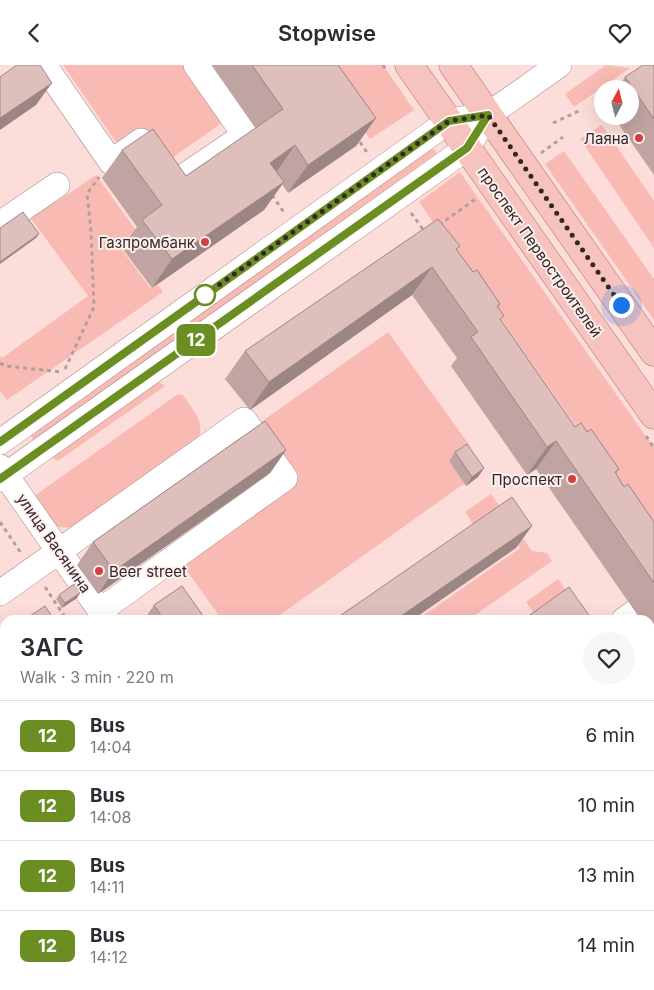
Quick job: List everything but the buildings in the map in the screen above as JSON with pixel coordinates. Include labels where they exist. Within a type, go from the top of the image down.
[{"type":"main road","name":"проспект Первостроителей","points":[[409,65],[654,415]]},
{"type":"main road","points":[[453,65],[654,352]]},
{"type":"main road","points":[[628,378],[654,360]]},
{"type":"street","points":[[44,65],[111,162],[141,141],[171,185],[245,135],[196,65]]},
{"type":"street","points":[[2,474],[467,148],[488,115],[559,65]]},
{"type":"street","points":[[0,441],[449,121],[488,115]]},
{"type":"street","points":[[0,224],[57,185]]},
{"type":"street","points":[[0,593],[244,420],[285,478],[104,615]]},
{"type":"street","name":"улица Васянина","points":[[2,474],[104,615]]},
{"type":"path","points":[[553,123],[581,110]]},
{"type":"path","points":[[0,363],[64,372],[94,307],[91,231],[86,194],[111,162]]},
{"type":"path","points":[[268,189],[287,217]]},
{"type":"path","points":[[412,213],[426,234]]},
{"type":"shaded area","points":[[63,65],[184,65],[223,122],[165,163],[120,148]]},
{"type":"shaded area","points":[[318,65],[383,65],[414,110],[370,139]]},
{"type":"shaded area","points":[[606,65],[630,68],[613,80],[594,80],[594,93],[574,107],[565,94]]},
{"type":"shaded area","points":[[602,125],[654,201],[654,248],[580,139]]},
{"type":"shaded area","points":[[431,146],[437,153],[34,441],[28,431]]},
{"type":"shaded area","points":[[564,151],[654,279],[654,320],[545,164]]},
{"type":"shaded area","points":[[460,172],[654,448],[654,538],[419,202]]},
{"type":"shaded area","points":[[96,175],[138,233],[120,247],[151,289],[158,285],[163,292],[7,400],[0,391],[0,355],[2,358],[88,296],[26,212],[43,200],[58,201]]},
{"type":"shaded area","points":[[388,332],[470,446],[449,461],[465,483],[280,615],[217,615],[218,614],[179,560],[299,475],[261,422]]},
{"type":"shaded area","points":[[157,381],[165,386],[58,461],[49,455]]},
{"type":"shaded area","points":[[178,394],[183,395],[197,416],[200,434],[197,440],[71,527],[57,527],[47,521],[30,499]]},
{"type":"shaded area","points":[[491,494],[532,551],[547,553],[552,561],[475,615],[424,615],[520,548],[497,516],[477,530],[465,512]]},
{"type":"shaded area","points":[[558,579],[583,615],[536,615],[526,602]]},
{"type":"bus line","name":"12","points":[[0,442],[449,121],[488,115],[467,148],[0,479]]},
{"type":"place","name":"Лаяна","points":[[639,138]]},
{"type":"place","name":"Газпромбанк","points":[[205,242]]},
{"type":"place","name":"Проспект","points":[[572,479]]},
{"type":"place","name":"Beer street","points":[[99,571]]},
{"type":"route","points":[[205,295],[449,121],[488,115],[621,305]]}]
